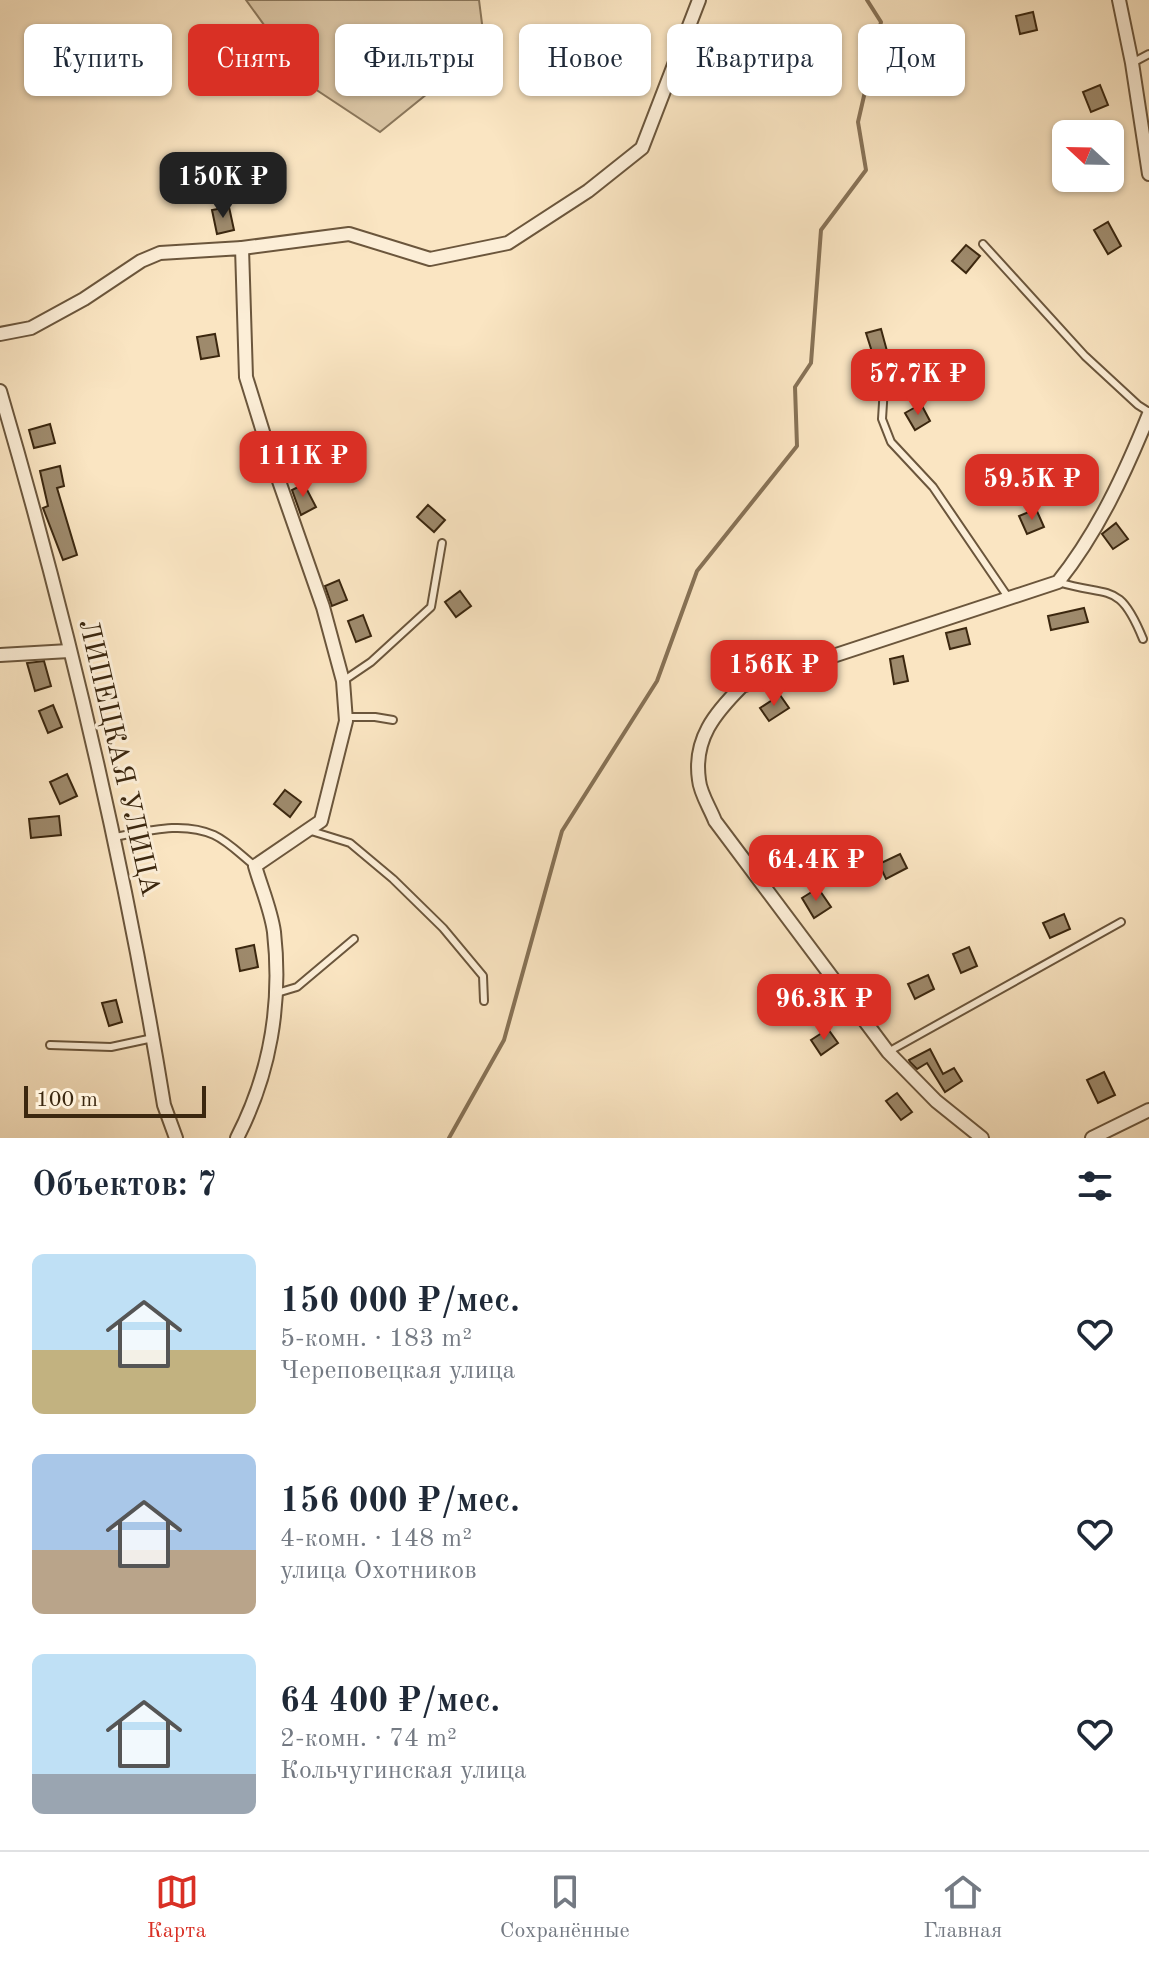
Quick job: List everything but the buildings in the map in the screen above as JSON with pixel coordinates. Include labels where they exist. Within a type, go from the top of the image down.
[{"type":"street","points":[[0,334],[31,328],[84,299],[141,261],[160,253],[242,248],[349,234],[430,259],[508,243],[588,191],[642,148],[699,0]]},
{"type":"street","points":[[1119,0],[1149,174]]},
{"type":"street","points":[[237,1138],[250,1112],[269,1054],[277,993],[274,929],[255,866],[321,821],[335,772],[345,717],[343,681],[323,607],[246,377],[242,248]]},
{"type":"street","name":"ЛИПЕЦКАЯ УЛИЦА","points":[[0,391],[30,493],[115,837],[164,1105],[176,1138]]},
{"type":"street","points":[[982,1138],[936,1101],[888,1052],[715,821],[699,782],[698,755],[705,731],[716,712],[742,686],[1058,582],[1076,559],[1123,477],[1149,413]]},
{"type":"street","points":[[0,655],[69,651]]},
{"type":"street","points":[[1092,1138],[1149,1110]]},
{"type":"lane","points":[[1132,63],[1149,54]]},
{"type":"lane","points":[[983,244],[1085,356],[1149,413]]},
{"type":"lane","points":[[877,364],[884,387],[882,419],[891,442],[933,487],[1008,597]]},
{"type":"lane","points":[[343,681],[371,662],[431,607],[442,543]]},
{"type":"lane","points":[[1058,582],[1117,596],[1132,611],[1143,639]]},
{"type":"lane","points":[[345,717],[393,720]]},
{"type":"lane","points":[[115,837],[170,827],[198,830],[217,836],[255,866]]},
{"type":"lane","points":[[308,830],[350,843],[393,879],[443,928],[483,976],[484,1001]]},
{"type":"lane","points":[[888,1052],[1121,922]]},
{"type":"lane","points":[[277,993],[297,987],[354,939]]},
{"type":"lane","points":[[50,1045],[111,1047],[153,1038]]},
{"type":"shaded area","points":[[246,0],[479,0],[482,24],[335,24],[335,96],[424,96],[380,132],[319,92],[319,24],[263,24]]},
{"type":"waterway","points":[[449,1138],[504,1040],[562,831],[657,681],[697,571],[797,446],[795,387],[811,363],[821,230],[866,170],[858,122],[881,22],[867,0]]}]
